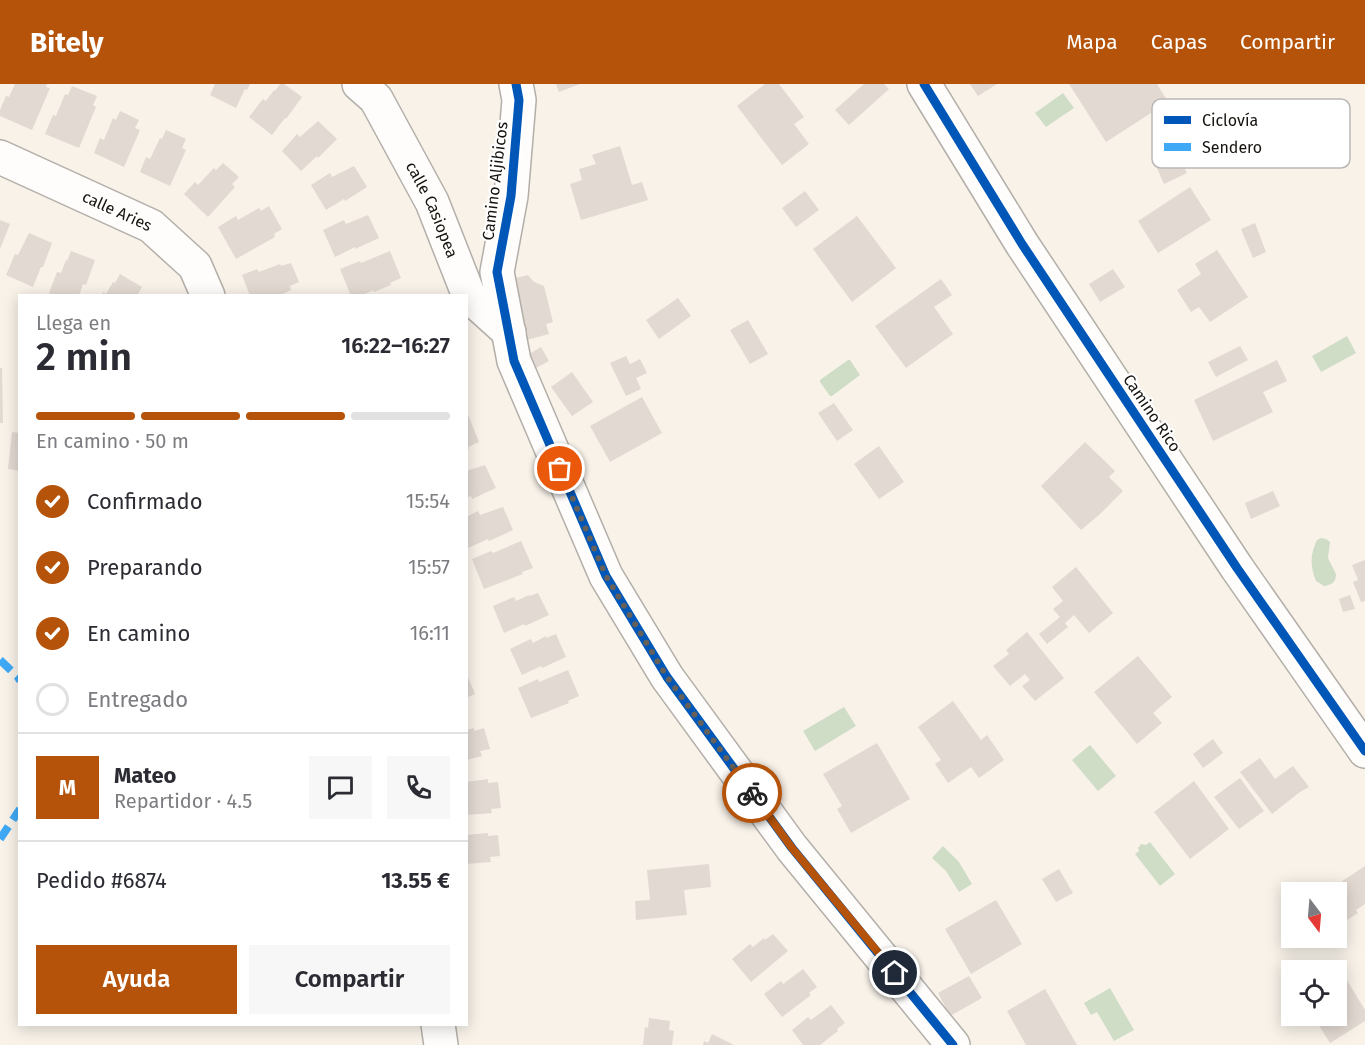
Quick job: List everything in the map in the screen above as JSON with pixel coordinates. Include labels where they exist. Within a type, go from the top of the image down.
[{"type":"street","name":"calle Casiopea","points":[[359,84],[376,99],[432,202],[469,296],[509,332]]},
{"type":"street","name":"Camino Aljibicos","points":[[516,84],[519,100],[512,196],[497,272],[514,362],[606,576],[667,677],[792,848],[954,1045]]},
{"type":"street","name":"Camino Rico","points":[[924,84],[1022,244],[1237,568],[1365,751]]},
{"type":"street","name":"calle Aries","points":[[0,157],[151,226],[195,266],[206,294]]},
{"type":"street","points":[[438,1026],[441,1045]]},
{"type":"shaded area","points":[[1063,93],[1074,108],[1046,127],[1035,113]]},
{"type":"shaded area","points":[[1347,336],[1356,353],[1321,372],[1312,356]]},
{"type":"shaded area","points":[[848,360],[860,375],[830,396],[820,380]]},
{"type":"shaded area","points":[[1321,538],[1330,542],[1328,558],[1336,574],[1333,583],[1324,586],[1316,581],[1312,566],[1315,545]]},
{"type":"shaded area","points":[[844,707],[856,726],[815,751],[803,731]]},
{"type":"shaded area","points":[[1090,745],[1116,776],[1098,791],[1072,760]]},
{"type":"shaded area","points":[[1150,842],[1175,874],[1160,886],[1135,854],[1139,851],[1141,844],[1146,845]]},
{"type":"shaded area","points":[[943,846],[959,862],[972,884],[959,892],[946,871],[932,858]]},
{"type":"shaded area","points":[[1110,988],[1134,1030],[1114,1041],[1097,1012],[1091,1015],[1084,1003]]},
{"type":"building","points":[[15,84],[47,84],[46,87],[50,88],[32,130],[0,116],[6,96],[9,97]]},
{"type":"building","points":[[215,84],[250,84],[236,108],[210,95]]},
{"type":"building","points":[[280,84],[284,84],[302,97],[272,135],[249,117],[263,99],[266,101]]},
{"type":"building","points":[[556,84],[580,84],[559,92]]},
{"type":"building","points":[[765,84],[779,84],[804,117],[794,124],[809,144],[782,165],[737,106]]},
{"type":"building","points":[[864,84],[884,84],[889,89],[849,125],[835,110]]},
{"type":"building","points":[[970,84],[997,84],[978,96]]},
{"type":"building","points":[[1069,84],[1157,84],[1166,99],[1152,99],[1152,112],[1106,142]]},
{"type":"building","points":[[72,86],[97,96],[93,105],[96,107],[79,148],[45,134],[53,115],[56,116],[65,94],[68,95]]},
{"type":"building","points":[[120,111],[139,120],[135,128],[140,130],[124,167],[94,153],[100,138],[104,140],[113,118],[116,120]]},
{"type":"building","points":[[318,121],[337,139],[301,171],[282,151],[297,134],[300,137]]},
{"type":"building","points":[[166,130],[186,139],[182,148],[186,150],[170,186],[140,172],[146,157],[150,159]]},
{"type":"building","points":[[620,146],[632,185],[642,182],[648,200],[581,220],[570,184],[582,180],[579,169],[596,164],[592,155]]},
{"type":"building","points":[[223,163],[239,177],[232,184],[235,187],[208,217],[184,194],[195,182],[198,185],[214,168],[216,170]]},
{"type":"building","points":[[354,166],[367,187],[326,210],[311,185],[330,173],[332,177]]},
{"type":"building","points":[[1157,168],[1184,168],[1187,173],[1164,184]]},
{"type":"building","points":[[1190,187],[1211,220],[1158,253],[1138,221]]},
{"type":"building","points":[[805,191],[819,210],[796,227],[782,208]]},
{"type":"building","points":[[269,206],[282,229],[274,234],[275,237],[236,259],[218,227],[236,216],[238,220],[259,208],[261,211]]},
{"type":"building","points":[[368,215],[379,238],[335,257],[323,230],[344,220],[346,224]]},
{"type":"building","points":[[857,216],[896,268],[852,302],[813,249]]},
{"type":"building","points":[[0,220],[10,224],[0,249]]},
{"type":"building","points":[[1255,223],[1266,252],[1253,258],[1241,229]]},
{"type":"building","points":[[29,233],[52,243],[33,287],[6,275],[15,254],[18,255]]},
{"type":"building","points":[[1217,250],[1248,297],[1210,322],[1199,307],[1191,312],[1177,290],[1201,274],[1195,264]]},
{"type":"building","points":[[71,251],[95,260],[86,285],[83,284],[80,294],[49,293],[57,272],[61,273]]},
{"type":"building","points":[[390,251],[401,278],[374,292],[373,290],[365,294],[350,294],[340,269],[360,261],[361,263]]},
{"type":"building","points":[[291,263],[299,282],[290,286],[291,290],[283,294],[249,294],[242,275],[257,269],[259,272],[280,264],[281,266]]},
{"type":"building","points":[[1113,269],[1125,287],[1100,302],[1089,284]]},
{"type":"building","points":[[120,274],[142,287],[138,294],[106,294],[113,282],[115,283]]},
{"type":"building","points":[[528,275],[534,282],[544,286],[553,322],[546,324],[549,334],[523,341],[507,280]]},
{"type":"building","points":[[941,279],[952,295],[934,307],[953,334],[906,368],[875,326]]},
{"type":"building","points":[[678,298],[691,316],[659,339],[646,320]]},
{"type":"building","points":[[748,320],[768,354],[750,364],[730,330]]},
{"type":"building","points":[[1240,346],[1248,360],[1216,377],[1208,362]]},
{"type":"building","points":[[541,347],[549,361],[534,369],[528,355]]},
{"type":"building","points":[[626,356],[630,364],[640,359],[647,373],[636,378],[641,389],[626,396],[610,363]]},
{"type":"building","points":[[1277,360],[1287,381],[1263,392],[1273,412],[1213,441],[1194,400]]},
{"type":"building","points":[[0,368],[2,368],[3,423],[0,423]]},
{"type":"building","points":[[572,372],[593,402],[572,416],[551,387]]},
{"type":"building","points":[[642,397],[662,433],[610,462],[590,426]]},
{"type":"building","points":[[834,403],[853,430],[837,441],[818,413]]},
{"type":"building","points":[[468,414],[479,442],[468,447]]},
{"type":"building","points":[[12,432],[18,433],[18,471],[8,469]]},
{"type":"building","points":[[1085,442],[1115,471],[1109,477],[1123,491],[1081,530],[1041,486]]},
{"type":"building","points":[[879,446],[904,482],[879,499],[854,464]]},
{"type":"building","points":[[485,465],[496,488],[472,499],[471,496],[468,497],[468,470]]},
{"type":"building","points":[[1273,491],[1280,506],[1251,519],[1245,503]]},
{"type":"building","points":[[503,507],[513,530],[468,548],[468,516],[478,511],[480,515]]},
{"type":"building","points":[[521,541],[533,568],[484,589],[472,559]]},
{"type":"building","points":[[1365,560],[1365,601],[1361,602],[1353,582],[1358,580],[1352,565]]},
{"type":"building","points":[[1076,567],[1113,613],[1089,633],[1074,615],[1065,623],[1068,627],[1047,644],[1039,634],[1060,617],[1053,609],[1063,601],[1052,587]]},
{"type":"building","points":[[538,593],[549,615],[504,633],[493,606],[514,597],[516,601]]},
{"type":"building","points":[[1350,595],[1355,609],[1343,612],[1339,599]]},
{"type":"building","points":[[1027,632],[1064,678],[1035,701],[1022,686],[1030,680],[1025,674],[1010,686],[993,666],[1009,654],[1006,650]]},
{"type":"building","points":[[556,634],[566,657],[522,675],[510,649],[531,639],[533,643]]},
{"type":"building","points":[[1138,656],[1172,697],[1153,713],[1162,723],[1137,744],[1094,692]]},
{"type":"building","points":[[568,670],[579,696],[568,701],[569,703],[531,718],[518,688]]},
{"type":"building","points":[[468,677],[475,694],[468,697]]},
{"type":"building","points":[[953,701],[981,740],[987,735],[1004,760],[979,778],[971,767],[948,783],[935,764],[941,760],[918,727]]},
{"type":"building","points":[[474,728],[474,731],[484,728],[490,749],[480,751],[482,756],[468,760],[468,730]]},
{"type":"building","points":[[1213,739],[1223,753],[1203,768],[1193,754]]},
{"type":"building","points":[[877,743],[910,799],[851,833],[837,809],[842,806],[823,774]]},
{"type":"building","points":[[1260,758],[1275,779],[1293,766],[1309,787],[1272,814],[1240,772]]},
{"type":"building","points":[[1240,778],[1264,811],[1239,829],[1214,797]]},
{"type":"building","points":[[488,779],[488,783],[498,782],[501,808],[491,809],[492,813],[468,815],[468,782]]},
{"type":"building","points":[[1194,781],[1229,829],[1190,859],[1154,812]]},
{"type":"building","points":[[488,833],[488,836],[498,835],[500,856],[490,857],[491,862],[468,864],[468,835]]},
{"type":"building","points":[[709,864],[711,887],[684,890],[687,915],[636,920],[635,901],[650,900],[647,870]]},
{"type":"building","points":[[1365,866],[1365,904],[1356,910],[1358,913],[1347,920],[1347,882],[1341,882]]},
{"type":"building","points":[[1059,869],[1073,893],[1056,902],[1042,879]]},
{"type":"building","points":[[996,900],[1022,944],[971,974],[945,929]]},
{"type":"building","points":[[773,934],[788,951],[751,982],[732,959],[750,944],[753,947]]},
{"type":"building","points":[[803,969],[817,987],[809,993],[811,995],[782,1017],[764,994],[781,981],[783,984]]},
{"type":"building","points":[[969,976],[982,998],[950,1016],[938,993]]},
{"type":"building","points":[[1347,981],[1365,1010],[1365,1021],[1330,1043],[1319,1026],[1347,1026]]},
{"type":"building","points":[[1045,989],[1077,1045],[1026,1045],[1007,1011]]},
{"type":"building","points":[[831,1005],[845,1023],[820,1045],[803,1045],[792,1030],[808,1017],[811,1020]]},
{"type":"building","points":[[649,1018],[670,1021],[669,1030],[674,1031],[672,1045],[643,1045],[645,1027],[648,1028]]},
{"type":"building","points":[[712,1034],[734,1045],[703,1045],[704,1041],[708,1043]]},
{"type":"marked path","points":[[0,660],[18,677]]},
{"type":"marked path","points":[[0,839],[18,812]]},
{"type":"cycle path","points":[[516,84],[519,100],[511,196],[497,272],[514,361],[606,576],[667,677],[792,848],[953,1045]]},
{"type":"cycle path","points":[[924,84],[1022,244],[1237,568],[1365,751]]},
{"type":"way so far","points":[[560,469],[606,576],[667,677],[752,793]]},
{"type":"route","points":[[752,793],[792,848],[895,973]]}]
